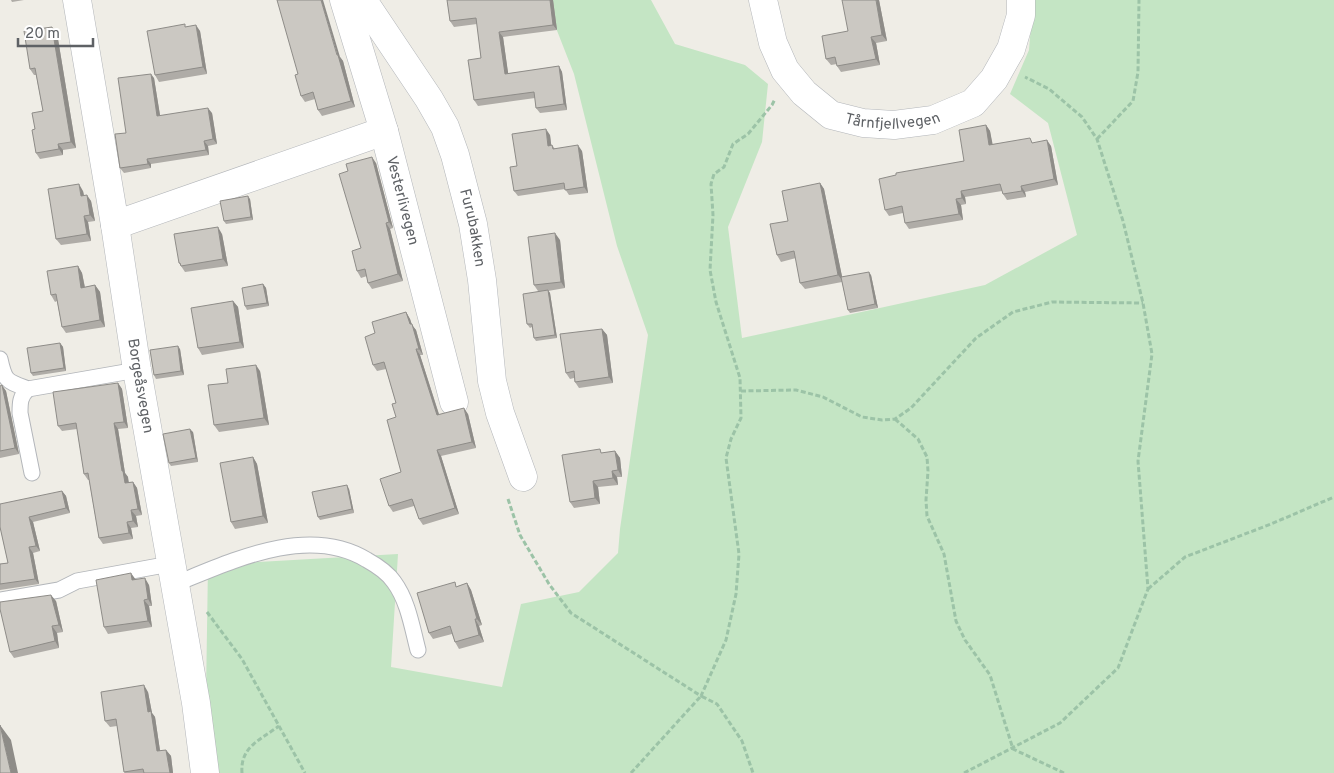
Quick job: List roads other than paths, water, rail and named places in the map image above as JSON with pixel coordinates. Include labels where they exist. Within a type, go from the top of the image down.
[{"type":"street","name":"Borgeåsvegen","points":[[77,0],[137,370],[196,703],[205,773]]},
{"type":"street","name":"Vesterlivegen","points":[[344,0],[384,131],[454,402]]},
{"type":"street","name":"Furubakken","points":[[360,0],[366,5],[429,99],[445,127],[455,155],[473,224],[482,280],[492,381],[515,488]]},
{"type":"street","name":"Tårnfjellvegen","points":[[763,0],[773,43],[785,70],[804,93],[831,115],[863,123],[894,125],[933,120],[973,103],[994,79],[1011,49],[1021,15],[1021,0]]},
{"type":"street","points":[[115,225],[384,131]]},
{"type":"lane","points":[[0,359],[4,375],[10,382],[28,389],[137,370]]},
{"type":"lane","points":[[28,389],[22,395],[20,403],[32,473]]},
{"type":"lane","points":[[0,600],[59,590],[77,581],[172,574],[277,549],[303,545],[325,545],[355,552],[374,564],[394,581],[407,606],[418,650]]}]
